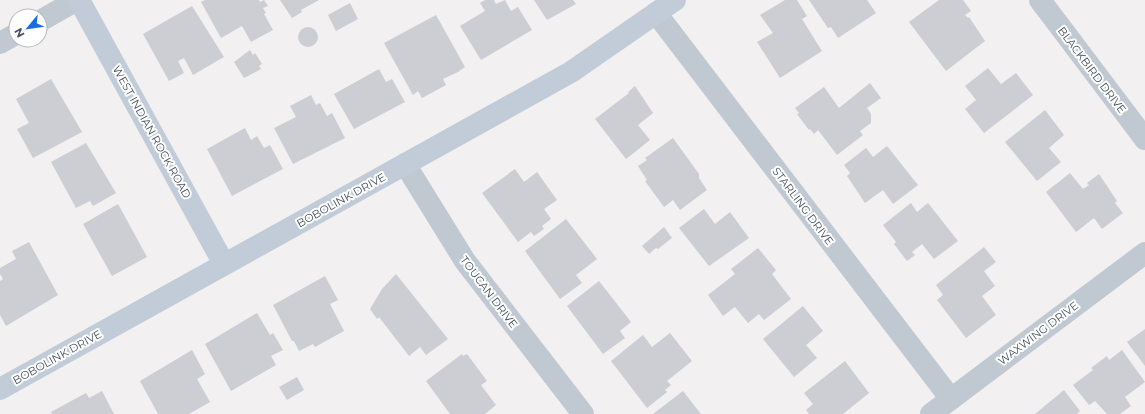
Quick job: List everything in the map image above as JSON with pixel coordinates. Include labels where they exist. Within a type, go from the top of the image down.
[{"type":"street","points":[[48,17],[78,0]]},
{"type":"street","name":"WEST INDIAN ROCK ROAD","points":[[78,0],[224,264]]},
{"type":"street","name":"BOBOLINK DRIVE","points":[[0,388],[571,72],[675,0]]},
{"type":"street","name":"BLACKBIRD DRIVE","points":[[1040,0],[1145,139]]},
{"type":"street","name":"STARLING DRIVE","points":[[656,13],[951,399]]},
{"type":"street","name":"TOUCAN DRIVE","points":[[405,164],[465,261],[583,414]]},
{"type":"street","name":"WAXWING DRIVE","points":[[931,414],[1145,253]]},
{"type":"building","points":[[205,0],[259,0],[260,2],[264,0],[268,6],[263,8],[266,13],[264,14],[273,30],[251,42],[242,26],[221,38],[201,2]]},
{"type":"building","points":[[280,0],[319,0],[301,10],[302,12],[292,18]]},
{"type":"building","points":[[485,0],[494,0],[496,4],[505,0],[511,11],[518,7],[532,30],[481,60],[460,26],[485,11],[480,3]]},
{"type":"building","points":[[534,0],[573,0],[576,4],[547,20]]},
{"type":"building","points":[[785,0],[797,0],[807,16],[802,19],[822,51],[780,78],[757,42],[773,33],[760,15]]},
{"type":"building","points":[[809,0],[867,0],[876,13],[838,38],[831,27],[828,28]]},
{"type":"building","points":[[939,0],[963,0],[971,11],[965,15],[968,18],[969,17],[985,41],[946,71],[909,22]]},
{"type":"building","points":[[350,3],[358,19],[336,31],[328,15]]},
{"type":"building","points":[[192,6],[224,57],[193,75],[184,58],[178,61],[184,73],[169,81],[143,34]]},
{"type":"building","points":[[436,15],[465,67],[443,79],[446,85],[422,98],[418,91],[413,95],[384,43]]},
{"type":"building","points":[[308,27],[315,30],[318,37],[315,44],[308,47],[301,44],[298,37],[301,30]]},
{"type":"building","points":[[250,50],[253,55],[255,53],[262,64],[259,66],[261,69],[244,78],[234,62]]},
{"type":"building","points":[[988,68],[1001,84],[1016,73],[1033,95],[984,133],[965,109],[976,100],[965,86]]},
{"type":"building","points":[[379,69],[386,82],[392,79],[405,102],[354,129],[334,94]]},
{"type":"building","points":[[51,79],[82,132],[33,158],[17,129],[29,123],[16,99]]},
{"type":"building","points":[[870,83],[881,98],[867,108],[871,114],[871,123],[860,131],[863,135],[837,155],[818,130],[814,134],[810,129],[809,130],[797,114],[799,113],[795,108],[824,87],[839,108]]},
{"type":"building","points":[[635,86],[653,113],[638,125],[650,140],[626,159],[595,119],[629,93],[628,92]]},
{"type":"building","points":[[311,95],[316,105],[320,103],[327,116],[332,113],[345,138],[293,164],[274,128],[296,117],[290,106]]},
{"type":"building","points":[[1045,110],[1064,135],[1049,148],[1061,162],[1037,181],[1005,142]]},
{"type":"building","points":[[245,128],[251,140],[257,136],[264,148],[270,145],[283,169],[232,196],[207,149]]},
{"type":"building","points":[[673,138],[699,174],[699,178],[707,190],[680,210],[673,200],[664,207],[645,181],[647,180],[638,166],[647,160],[645,158]]},
{"type":"building","points":[[86,143],[116,193],[93,206],[90,201],[76,208],[51,162]]},
{"type":"building","points":[[887,146],[918,185],[893,204],[883,190],[865,203],[847,176],[850,173],[844,165],[866,148],[873,157]]},
{"type":"building","points":[[515,169],[524,182],[537,172],[557,200],[544,209],[551,219],[542,226],[544,229],[534,236],[531,232],[518,242],[482,193]]},
{"type":"building","points":[[1070,173],[1083,189],[1089,185],[1087,183],[1099,174],[1117,201],[1115,203],[1123,213],[1102,229],[1094,218],[1076,232],[1046,192]]},
{"type":"building","points":[[911,203],[917,212],[928,203],[958,241],[934,259],[922,244],[912,252],[915,255],[907,261],[894,244],[896,242],[883,225]]},
{"type":"building","points":[[118,204],[147,257],[112,276],[83,224]]},
{"type":"building","points":[[704,209],[715,224],[730,212],[749,238],[709,266],[679,228]]},
{"type":"building","points":[[566,219],[597,259],[576,275],[582,283],[560,299],[525,251]]},
{"type":"building","points":[[664,227],[672,238],[649,254],[642,246]]},
{"type":"building","points":[[29,242],[58,295],[6,326],[0,315],[0,281],[3,279],[0,274],[0,268],[16,259],[12,251]]},
{"type":"building","points":[[984,247],[996,262],[984,271],[995,286],[982,296],[996,315],[966,338],[937,300],[943,295],[936,285]]},
{"type":"building","points":[[758,248],[776,270],[772,274],[791,299],[764,320],[759,314],[748,323],[735,307],[723,316],[708,295],[735,274],[731,269]]},
{"type":"building","points":[[396,274],[448,339],[426,355],[420,347],[409,356],[379,317],[377,319],[370,309],[382,289]]},
{"type":"building","points":[[325,276],[338,300],[330,304],[344,331],[315,347],[313,344],[299,351],[273,305]]},
{"type":"building","points":[[599,281],[631,322],[620,331],[625,338],[603,354],[567,306]]},
{"type":"building","points":[[803,306],[823,331],[806,345],[817,358],[794,377],[763,339]]},
{"type":"building","points":[[257,313],[270,335],[273,333],[283,350],[271,356],[276,365],[231,391],[205,344]]},
{"type":"building","points":[[1145,329],[1145,366],[1127,342]]},
{"type":"building","points":[[670,333],[692,361],[667,381],[671,385],[665,390],[667,392],[647,408],[611,361],[643,335],[652,347]]},
{"type":"building","points":[[192,350],[205,374],[197,379],[210,402],[189,414],[158,414],[140,381]]},
{"type":"building","points":[[1122,350],[1145,382],[1125,397],[1131,406],[1120,414],[1107,414],[1095,401],[1089,405],[1073,385],[1093,370],[1091,368],[1107,356],[1109,360]]},
{"type":"building","points":[[462,354],[463,356],[467,354],[487,381],[481,385],[496,405],[485,414],[450,414],[426,381]]},
{"type":"building","points":[[845,361],[869,393],[843,414],[809,414],[806,410],[813,404],[804,393]]},
{"type":"building","points":[[297,377],[304,390],[287,400],[279,387]]},
{"type":"building","points":[[1064,390],[1080,411],[1077,414],[1035,414]]},
{"type":"building","points":[[102,391],[114,414],[52,414],[51,412],[86,393],[89,398]]},
{"type":"building","points":[[683,391],[701,414],[653,414]]}]
